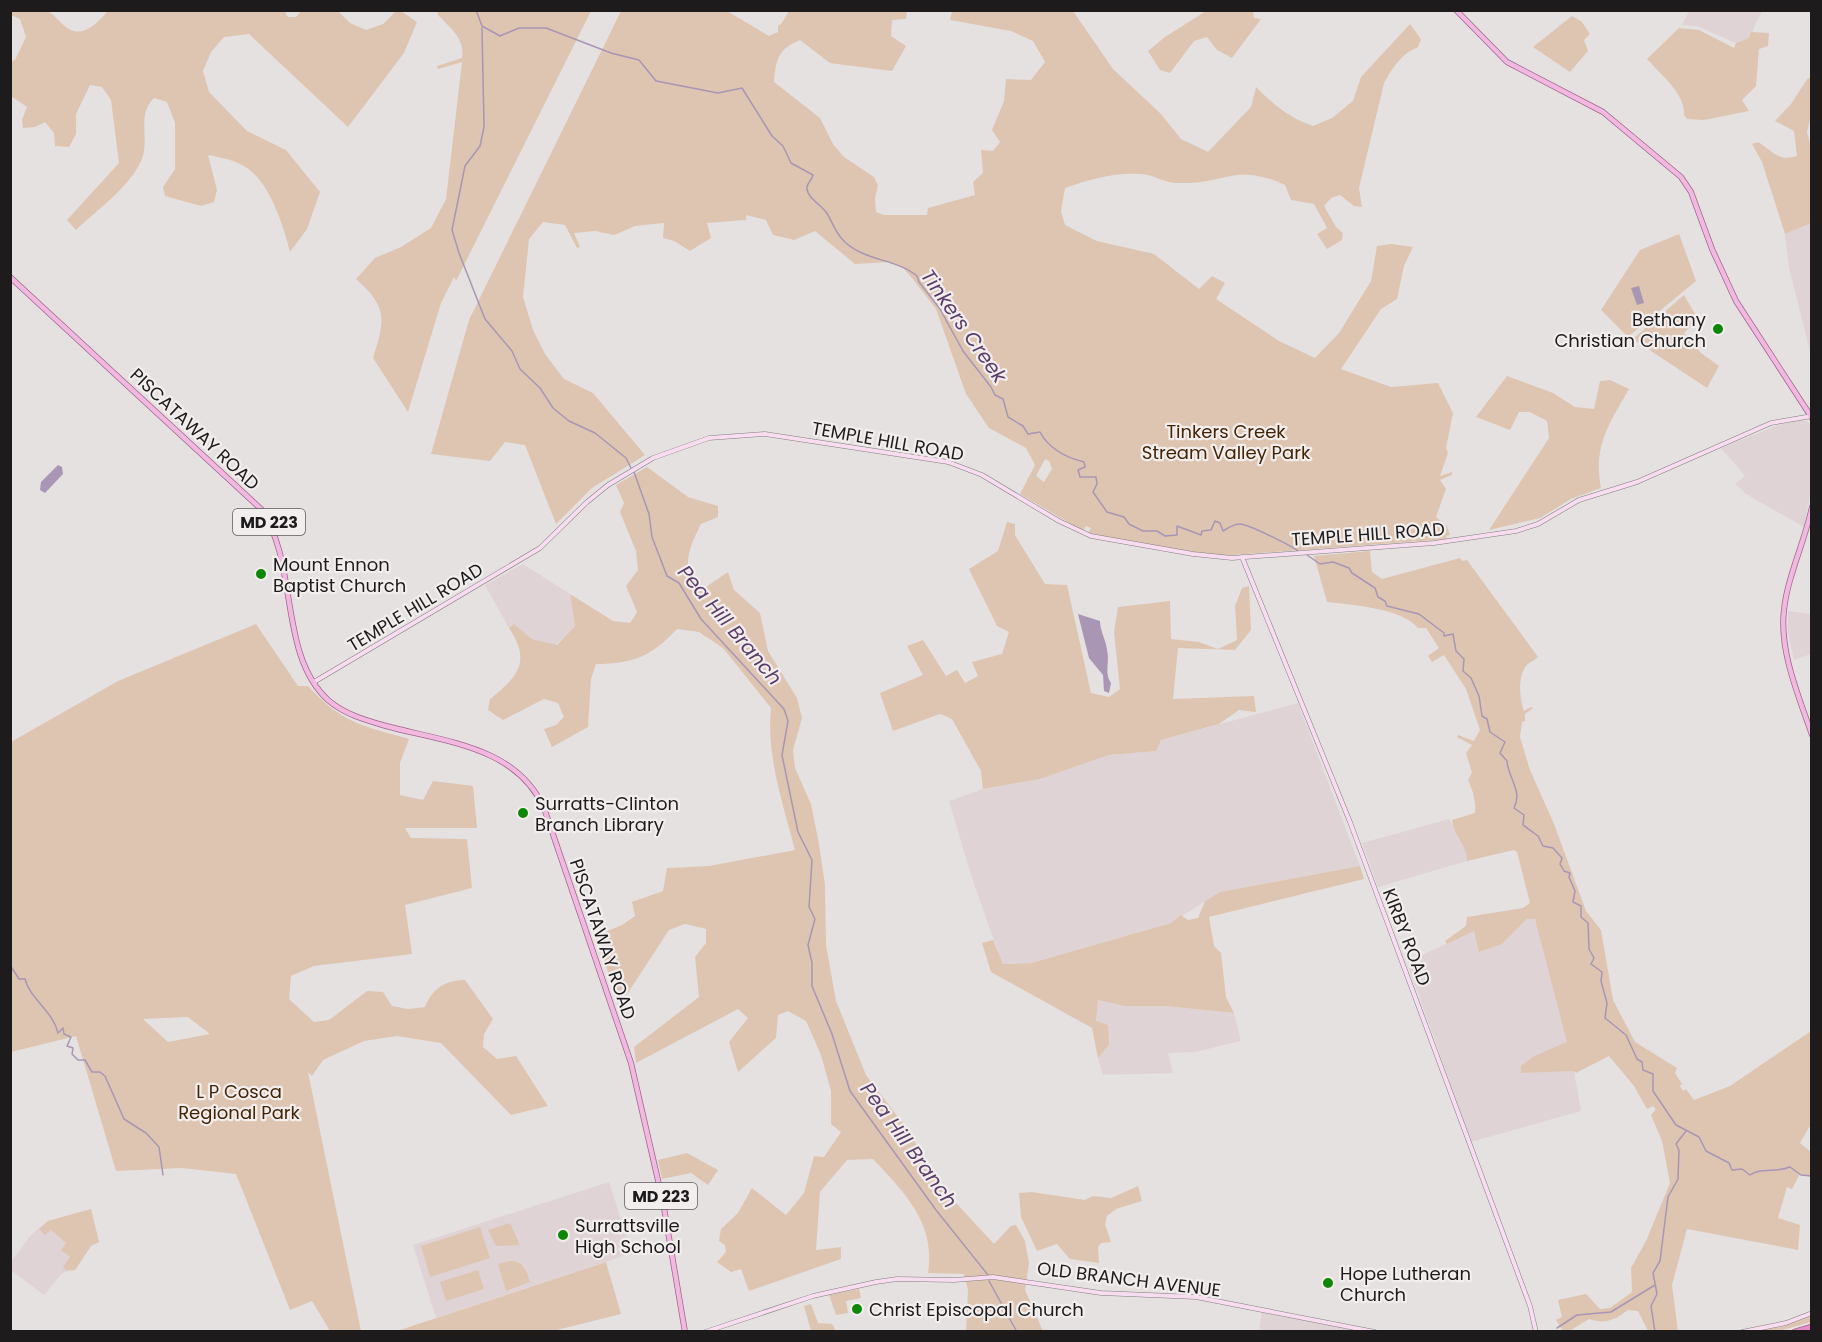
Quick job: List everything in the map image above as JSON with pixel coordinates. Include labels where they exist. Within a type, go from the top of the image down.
[{"type":"highway","points":[[1795,1332],[1812,1327]]},
{"type":"main road","points":[[1456,10],[1507,63],[1603,112],[1681,177],[1691,192],[1712,250],[1736,301],[1811,417]]},
{"type":"main road","name":"PISCATAWAY ROAD","points":[[10,277],[261,509],[278,546],[301,652],[314,682],[337,706],[357,717],[476,749],[501,759],[520,773],[539,797],[631,1063],[663,1202],[685,1332]]},
{"type":"main road","name":"TEMPLE HILL ROAD","points":[[314,682],[540,548],[591,498],[640,465],[686,445],[731,435],[775,435],[948,462],[982,475],[1074,529],[1098,538],[1211,557],[1242,557],[1434,543],[1522,530],[1579,500],[1637,482],[1771,423],[1811,417]]},
{"type":"main road","points":[[1812,507],[1785,602],[1783,624],[1789,656],[1812,735]]},
{"type":"main road","name":"KIRBY ROAD","points":[[1242,557],[1350,822],[1530,1306],[1536,1332]]},
{"type":"main road","name":"OLD BRANCH AVENUE","points":[[705,1332],[813,1296],[876,1282],[897,1279],[954,1280],[993,1277],[1101,1293],[1196,1297],[1371,1331]]},
{"type":"main road","points":[[1742,1332],[1786,1323],[1812,1313]]},
{"type":"shaded area","points":[[1689,11],[1762,11],[1749,38],[1736,43],[1697,26],[1682,25]]},
{"type":"shaded area","points":[[1811,223],[1811,355],[1789,268],[1785,234]]},
{"type":"shaded area","points":[[1639,286],[1644,303],[1637,305],[1631,288]]},
{"type":"shaded area","points":[[1802,420],[1812,426],[1811,493],[1804,527],[1746,494],[1735,484],[1745,476],[1721,448],[1781,424]]},
{"type":"shaded area","points":[[58,465],[62,467],[63,474],[45,493],[40,490],[41,482]]},
{"type":"shaded area","points":[[523,564],[570,594],[575,626],[556,645],[532,639],[514,625],[509,628],[485,585]]},
{"type":"shaded area","points":[[1788,611],[1811,614],[1811,654],[1794,660],[1788,633]]},
{"type":"shaded area","points":[[1078,614],[1100,621],[1108,655],[1108,675],[1111,683],[1109,693],[1104,691],[1103,675],[1089,658]]},
{"type":"shaded area","points":[[1298,703],[1360,866],[1220,892],[1171,923],[1030,963],[1002,964],[971,875],[949,801],[983,789],[1040,779],[1109,755],[1155,751],[1161,740]]},
{"type":"shaded area","points":[[1449,819],[1467,849],[1467,861],[1378,887],[1362,843]]},
{"type":"shaded area","points":[[1547,918],[1570,1039],[1563,1045],[1534,1056],[1521,1073],[1574,1071],[1581,1111],[1471,1142],[1407,962],[1474,931],[1480,951],[1502,944],[1527,919]]},
{"type":"shaded area","points":[[1098,1000],[1124,1006],[1165,1006],[1234,1013],[1241,1041],[1195,1052],[1168,1053],[1173,1073],[1103,1075],[1098,1058],[1109,1045],[1096,1021]]},
{"type":"shaded area","points":[[609,1182],[632,1253],[436,1318],[413,1245]]},
{"type":"shaded area","points":[[91,1209],[99,1242],[91,1246],[75,1270],[62,1273],[44,1295],[11,1270],[10,1263],[31,1235],[48,1221]]},
{"type":"shaded area","points":[[1262,1312],[1350,1329],[1351,1331],[1259,1331]]},
{"type":"green space","points":[[284,10],[288,17],[296,17],[301,11],[338,11],[350,23],[366,30],[383,24],[396,11],[401,11],[417,22],[404,53],[348,127],[249,34],[224,37],[211,52],[203,71],[209,92],[247,131],[286,150],[320,192],[307,229],[290,252],[273,202],[266,190],[250,170],[236,162],[208,155],[217,190],[214,202],[201,206],[165,196],[163,187],[175,169],[175,123],[167,102],[154,98],[144,120],[145,143],[142,159],[130,179],[76,230],[67,220],[119,163],[111,100],[102,87],[90,85],[76,114],[76,134],[69,147],[55,146],[54,133],[45,122],[35,127],[23,128],[22,120],[27,107],[11,96],[10,62],[15,60],[26,37],[20,19],[11,15],[11,11],[48,11],[65,26],[76,32],[92,26],[108,11]]},
{"type":"green space","points":[[437,11],[591,11],[456,281],[454,277],[441,303],[408,412],[373,358],[380,334],[381,315],[374,298],[356,279],[375,258],[401,247],[431,228],[446,199],[462,62],[438,69],[437,66],[462,58],[462,51],[456,34]]},
{"type":"green space","name":"Tinkers Creek Stream Valley Park","points":[[621,11],[727,11],[769,36],[778,32],[778,26],[789,11],[907,11],[906,19],[892,20],[891,36],[906,46],[892,71],[830,63],[800,40],[783,51],[777,61],[774,82],[820,118],[833,144],[844,157],[874,177],[878,185],[875,198],[876,212],[884,215],[927,215],[928,208],[975,195],[973,182],[983,173],[981,150],[993,151],[1000,142],[992,130],[1004,101],[1006,79],[1031,80],[1045,62],[1033,41],[1011,31],[950,20],[952,11],[1073,11],[1113,69],[1161,114],[1181,139],[1208,152],[1251,107],[1256,87],[1282,110],[1304,123],[1313,126],[1332,118],[1353,101],[1361,77],[1410,24],[1421,39],[1418,47],[1398,62],[1384,83],[1359,188],[1362,207],[1354,206],[1340,195],[1331,198],[1324,206],[1336,227],[1343,233],[1342,240],[1327,249],[1317,234],[1327,228],[1314,204],[1291,200],[1285,185],[1253,175],[1230,176],[1193,183],[1168,182],[1142,174],[1103,177],[1065,188],[1061,211],[1065,225],[1097,241],[1154,254],[1199,289],[1212,276],[1225,283],[1216,299],[1279,341],[1315,358],[1339,333],[1371,281],[1377,246],[1391,244],[1413,247],[1404,266],[1397,299],[1381,309],[1341,369],[1391,387],[1438,383],[1453,413],[1446,448],[1448,453],[1440,476],[1452,472],[1452,475],[1440,480],[1446,489],[1436,517],[1447,526],[1450,535],[1446,536],[1448,539],[1220,556],[1102,538],[1088,533],[1091,528],[1086,526],[1083,531],[1020,494],[1035,465],[1026,448],[989,428],[966,394],[936,309],[903,268],[889,262],[855,264],[815,231],[794,240],[773,235],[766,220],[746,215],[746,220],[707,223],[711,238],[690,251],[674,241],[663,238],[664,223],[635,226],[614,235],[595,231],[574,233],[580,247],[577,248],[565,225],[543,222],[529,239],[523,297],[533,330],[545,354],[564,379],[593,393],[645,455],[592,488],[556,524],[525,445],[505,442],[490,461],[431,454],[469,320]],"holes":[[[1045,459],[1049,461],[1052,469],[1044,482],[1036,476]]]},
{"type":"green space","points":[[1206,11],[1253,11],[1254,18],[1261,19],[1232,58],[1217,50],[1207,37],[1194,41],[1170,73],[1160,70],[1148,51],[1165,37]]},
{"type":"green space","points":[[1572,16],[1582,22],[1590,34],[1584,40],[1588,51],[1570,72],[1533,47]]},
{"type":"green space","points":[[1679,28],[1699,30],[1734,48],[1736,43],[1749,38],[1751,32],[1769,33],[1768,46],[1759,49],[1756,86],[1742,100],[1749,111],[1704,120],[1687,119],[1677,92],[1647,59]]},
{"type":"green space","points":[[1808,78],[1811,78],[1811,116],[1807,132],[1811,146],[1811,223],[1785,234],[1762,162],[1752,144],[1758,142],[1780,157],[1797,156],[1794,131],[1775,121],[1791,104]]},
{"type":"green space","points":[[1679,234],[1696,281],[1628,337],[1601,310],[1640,250]]},
{"type":"green space","points":[[1684,295],[1698,319],[1684,333],[1701,353],[1719,366],[1707,388],[1633,339]]},
{"type":"green space","points":[[1507,376],[1553,393],[1575,407],[1594,409],[1600,381],[1610,380],[1629,389],[1604,436],[1599,460],[1601,488],[1571,499],[1540,518],[1489,530],[1549,438],[1547,421],[1530,412],[1519,412],[1510,430],[1476,417]]},
{"type":"green space","points":[[647,467],[688,497],[718,506],[718,517],[701,524],[692,543],[688,562],[689,576],[706,587],[728,572],[734,590],[760,613],[768,651],[797,698],[802,718],[793,750],[795,768],[811,804],[819,844],[825,885],[826,945],[836,1001],[866,1075],[911,1134],[932,1177],[994,1244],[1011,1226],[1016,1225],[1025,1241],[1029,1263],[1025,1290],[1043,1331],[966,1331],[968,1290],[964,1274],[928,1273],[929,1255],[922,1224],[906,1196],[873,1159],[847,1160],[820,1192],[816,1250],[841,1247],[841,1259],[749,1291],[741,1269],[731,1272],[717,1262],[726,1252],[725,1245],[719,1241],[721,1229],[738,1213],[752,1188],[786,1215],[804,1193],[814,1156],[824,1157],[841,1132],[831,1124],[831,1091],[821,1055],[806,1021],[788,1011],[778,1015],[776,1038],[738,1072],[729,1042],[748,1018],[738,1009],[636,1063],[634,1047],[699,997],[695,957],[706,943],[706,929],[685,924],[669,930],[620,1005],[595,936],[622,925],[635,916],[632,902],[663,891],[667,868],[709,866],[795,850],[773,761],[771,708],[723,648],[699,632],[677,629],[659,646],[641,657],[609,664],[596,664],[591,679],[588,727],[552,747],[544,729],[556,725],[564,717],[558,703],[544,699],[503,720],[488,710],[490,699],[508,683],[519,667],[519,650],[509,628],[514,624],[532,639],[557,645],[575,626],[570,594],[613,621],[630,623],[637,612],[626,586],[638,570],[636,551],[620,512],[624,503],[616,485]]},
{"type":"green space","points":[[1007,522],[1015,524],[1015,535],[1045,584],[1067,585],[1091,693],[1109,697],[1120,689],[1114,632],[1118,607],[1170,601],[1171,639],[1199,642],[1218,649],[1237,640],[1235,606],[1242,588],[1249,586],[1251,630],[1235,650],[1178,648],[1173,699],[1254,696],[1256,712],[1239,710],[1219,724],[1161,740],[1156,751],[1109,755],[1040,779],[983,789],[981,771],[952,719],[940,714],[893,731],[880,693],[923,675],[907,646],[923,640],[946,676],[957,670],[965,683],[978,676],[972,662],[1002,654],[1009,632],[997,626],[969,569],[998,551]]},
{"type":"green space","points":[[1370,551],[1372,572],[1382,579],[1460,558],[1462,561],[1467,560],[1538,657],[1526,666],[1521,677],[1524,711],[1533,708],[1525,714],[1520,737],[1530,770],[1554,824],[1586,911],[1601,930],[1613,1000],[1635,1042],[1677,1068],[1675,1073],[1682,1084],[1680,1086],[1683,1091],[1686,1089],[1694,1100],[1730,1086],[1811,1031],[1811,1124],[1800,1143],[1811,1152],[1811,1177],[1800,1174],[1792,1189],[1787,1187],[1778,1218],[1800,1225],[1798,1250],[1687,1229],[1672,1285],[1678,1331],[1648,1331],[1638,1311],[1628,1310],[1610,1320],[1589,1319],[1571,1330],[1563,1331],[1556,1320],[1562,1317],[1558,1300],[1586,1294],[1600,1309],[1610,1308],[1632,1292],[1631,1268],[1646,1241],[1670,1183],[1662,1141],[1651,1115],[1656,1109],[1653,1106],[1647,1109],[1634,1086],[1609,1056],[1576,1073],[1574,1071],[1521,1073],[1521,1066],[1534,1056],[1567,1042],[1535,919],[1527,919],[1502,944],[1479,952],[1474,931],[1447,944],[1445,941],[1466,926],[1467,917],[1523,908],[1530,903],[1517,852],[1514,850],[1467,861],[1465,850],[1455,831],[1452,820],[1475,813],[1474,796],[1468,780],[1472,773],[1466,753],[1472,745],[1457,737],[1458,735],[1474,741],[1480,730],[1466,689],[1444,655],[1432,662],[1428,656],[1439,648],[1426,628],[1418,628],[1410,621],[1389,612],[1327,602],[1314,556]]},
{"type":"green space","name":"L P Cosca Regional Park","points":[[256,624],[298,686],[308,686],[320,699],[343,716],[409,739],[400,763],[400,795],[423,800],[433,781],[473,786],[477,828],[405,828],[411,838],[467,839],[472,888],[405,905],[412,954],[314,966],[291,976],[289,999],[314,1022],[329,1020],[367,991],[383,992],[392,1006],[408,1009],[425,1007],[431,995],[440,987],[458,980],[465,980],[493,1019],[484,1034],[483,1047],[497,1059],[516,1056],[548,1106],[511,1115],[441,1043],[397,1036],[364,1041],[323,1060],[312,1076],[308,1072],[361,1331],[330,1331],[312,1301],[290,1310],[236,1174],[182,1168],[116,1171],[76,1036],[11,1052],[11,742],[118,681]],"holes":[[[188,1017],[210,1034],[168,1042],[143,1019]]]},
{"type":"green space","points":[[1360,866],[1364,879],[1209,917],[1214,946],[1221,953],[1226,997],[1234,1013],[1165,1006],[1124,1006],[1098,1000],[1096,1021],[1108,1025],[1109,1045],[1098,1058],[1092,1028],[991,972],[982,943],[993,940],[1003,964],[1031,963],[1171,923],[1181,915],[1188,920],[1198,918],[1205,901],[1220,892]]},
{"type":"green space","points":[[687,1153],[718,1170],[708,1185],[691,1173],[662,1179],[658,1160]]},
{"type":"green space","points":[[1138,1186],[1142,1201],[1116,1209],[1107,1216],[1105,1224],[1111,1242],[1101,1243],[1098,1247],[1099,1263],[1070,1259],[1057,1244],[1037,1251],[1021,1217],[1019,1193],[1032,1192],[1085,1200],[1093,1196],[1111,1198]]},
{"type":"green space","points":[[91,1209],[99,1242],[91,1246],[75,1270],[66,1270],[63,1267],[70,1257],[61,1250],[66,1243],[51,1230],[45,1235],[39,1229],[48,1221]]},
{"type":"green space","points":[[510,1223],[520,1245],[496,1246],[488,1230]]},
{"type":"green space","points":[[480,1227],[490,1258],[430,1277],[421,1246]]},
{"type":"green space","points":[[509,1261],[521,1264],[530,1282],[506,1291],[498,1264]]},
{"type":"green space","points":[[606,1262],[621,1314],[553,1331],[397,1331]]},
{"type":"green space","points":[[478,1270],[484,1289],[446,1301],[440,1282]]},
{"type":"green space","points":[[859,1289],[861,1298],[846,1301],[848,1313],[836,1315],[829,1295]]},
{"type":"green space","points":[[811,1304],[818,1323],[832,1324],[836,1331],[811,1331],[804,1306]]},
{"type":"green space","points":[[1811,1316],[1811,1322],[1779,1331],[1757,1331],[1786,1326]]},
{"type":"waterway","name":"Tinkers Creek","points":[[476,10],[482,26],[500,36],[519,28],[546,28],[611,53],[639,60],[656,81],[718,93],[742,88],[772,136],[783,146],[791,163],[813,175],[807,191],[826,212],[842,240],[854,249],[900,266],[917,276],[940,309],[963,351],[995,395],[1003,399],[1008,417],[1023,426],[1028,434],[1040,432],[1059,452],[1084,462],[1085,467],[1078,470],[1080,477],[1096,477],[1097,484],[1093,492],[1107,512],[1124,517],[1129,524],[1143,531],[1157,531],[1165,536],[1177,535],[1177,526],[1201,535],[1202,531],[1211,530],[1215,521],[1220,523],[1223,531],[1240,524],[1298,551]]},
{"type":"waterway","name":"Pea Hill Branch","points":[[482,28],[484,127],[480,146],[465,166],[452,230],[459,253],[485,319],[512,351],[520,369],[540,388],[553,408],[569,421],[595,433],[626,458],[631,468]]},
{"type":"waterway","name":"Pea Hill Branch","points":[[634,472],[649,514],[652,537],[667,576],[679,583],[701,619],[784,709],[788,721],[782,755],[798,832],[812,860],[809,907],[815,919],[808,945],[812,963],[812,986],[832,1034],[850,1091],[936,1210],[988,1275]]},
{"type":"waterway","name":"Tinkers Creek","points":[[1307,555],[1320,564],[1333,562],[1349,568],[1352,573],[1375,588],[1378,597],[1385,601],[1387,606],[1419,614],[1444,633],[1444,636],[1453,634],[1456,651],[1464,659],[1463,671],[1471,678],[1479,696],[1482,716],[1487,719],[1490,732],[1505,742],[1500,753],[1507,761],[1516,790],[1514,808],[1524,815],[1523,825],[1538,836],[1543,846],[1553,848],[1562,858],[1560,864],[1564,871],[1570,873],[1569,877],[1575,891],[1573,902],[1581,906],[1581,917],[1588,923],[1589,949],[1594,958],[1591,964],[1602,972],[1601,981],[1607,1003],[1605,1018],[1626,1035],[1637,1059],[1642,1062],[1643,1070],[1653,1074],[1653,1091],[1676,1125],[1699,1137],[1706,1151],[1729,1163],[1732,1170],[1742,1169],[1750,1175],[1759,1171],[1790,1167],[1801,1175],[1812,1176]]},
{"type":"waterway","points":[[10,965],[19,979],[25,979],[32,993],[51,1018],[58,1033],[63,1028],[64,1034],[71,1037],[67,1046],[73,1048],[72,1054],[78,1060],[85,1060],[92,1072],[100,1072],[105,1076],[124,1119],[146,1133],[159,1147],[163,1175]]},
{"type":"waterway","points":[[1655,1332],[1651,1306],[1657,1294],[1653,1273],[1660,1261],[1668,1197],[1678,1179],[1679,1150],[1676,1144],[1686,1131]]},
{"type":"waterway","name":"Pea Hill Branch","points":[[989,1281],[1017,1332]]},
{"type":"waterway","points":[[1557,1328],[1577,1315],[1611,1312],[1655,1285]]},
{"type":"place","name":"Bethany Christian Church","points":[[1718,329]]},
{"type":"place","name":"Mount Ennon Baptist Church","points":[[261,574]]},
{"type":"place","name":"Surratts-Clinton Branch Library","points":[[523,813]]},
{"type":"place","name":"Surrattsville High School","points":[[563,1235]]},
{"type":"place","name":"Hope Lutheran Church","points":[[1328,1283]]},
{"type":"place","name":"Christ Episcopal Church","points":[[857,1309]]}]
